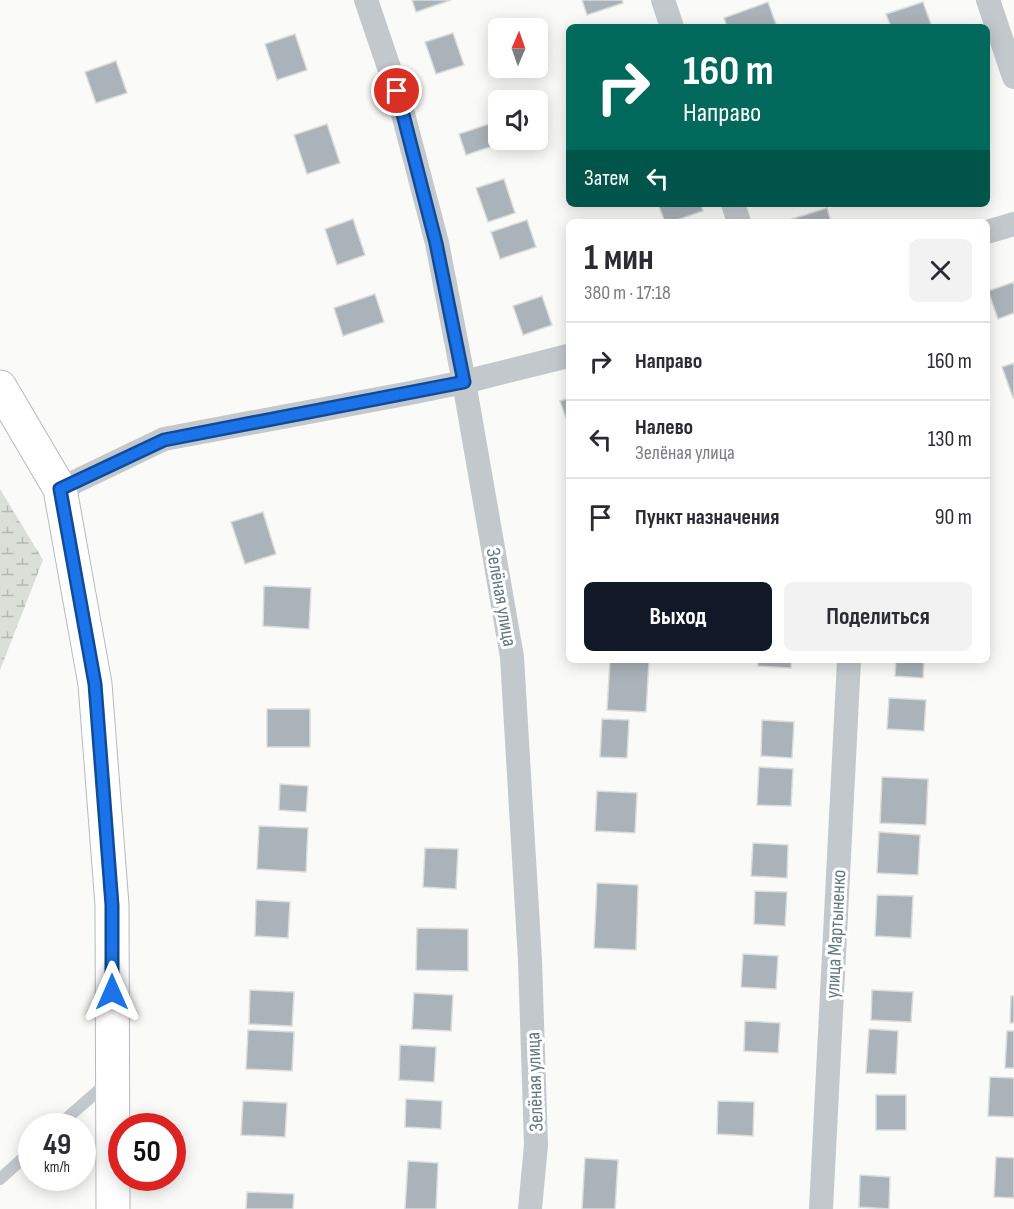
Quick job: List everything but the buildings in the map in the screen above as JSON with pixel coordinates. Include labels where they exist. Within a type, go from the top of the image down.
[{"type":"main road","points":[[0,387],[60,489],[95,684],[112,905],[113,1209]]},
{"type":"street","name":"Зелёная улица","points":[[366,0],[397,91],[436,243],[464,382],[512,657],[530,960],[536,1133],[530,1209]]},
{"type":"street","points":[[663,0],[671,24]]},
{"type":"street","points":[[988,0],[1014,76]]},
{"type":"street","points":[[990,231],[1014,224]]},
{"type":"street","points":[[60,489],[164,440],[464,382],[566,357]]},
{"type":"street","name":"улица Мартыненко","points":[[821,1209],[849,663]]},
{"type":"lane","points":[[73,1113],[112,1078]]},
{"type":"lane","points":[[0,1179],[18,1163]]},
{"type":"green space","points":[[0,489],[43,560],[0,670]]},
{"type":"route","points":[[112,992],[112,905],[95,684],[60,489],[164,440],[464,382],[436,243],[397,91]]}]
